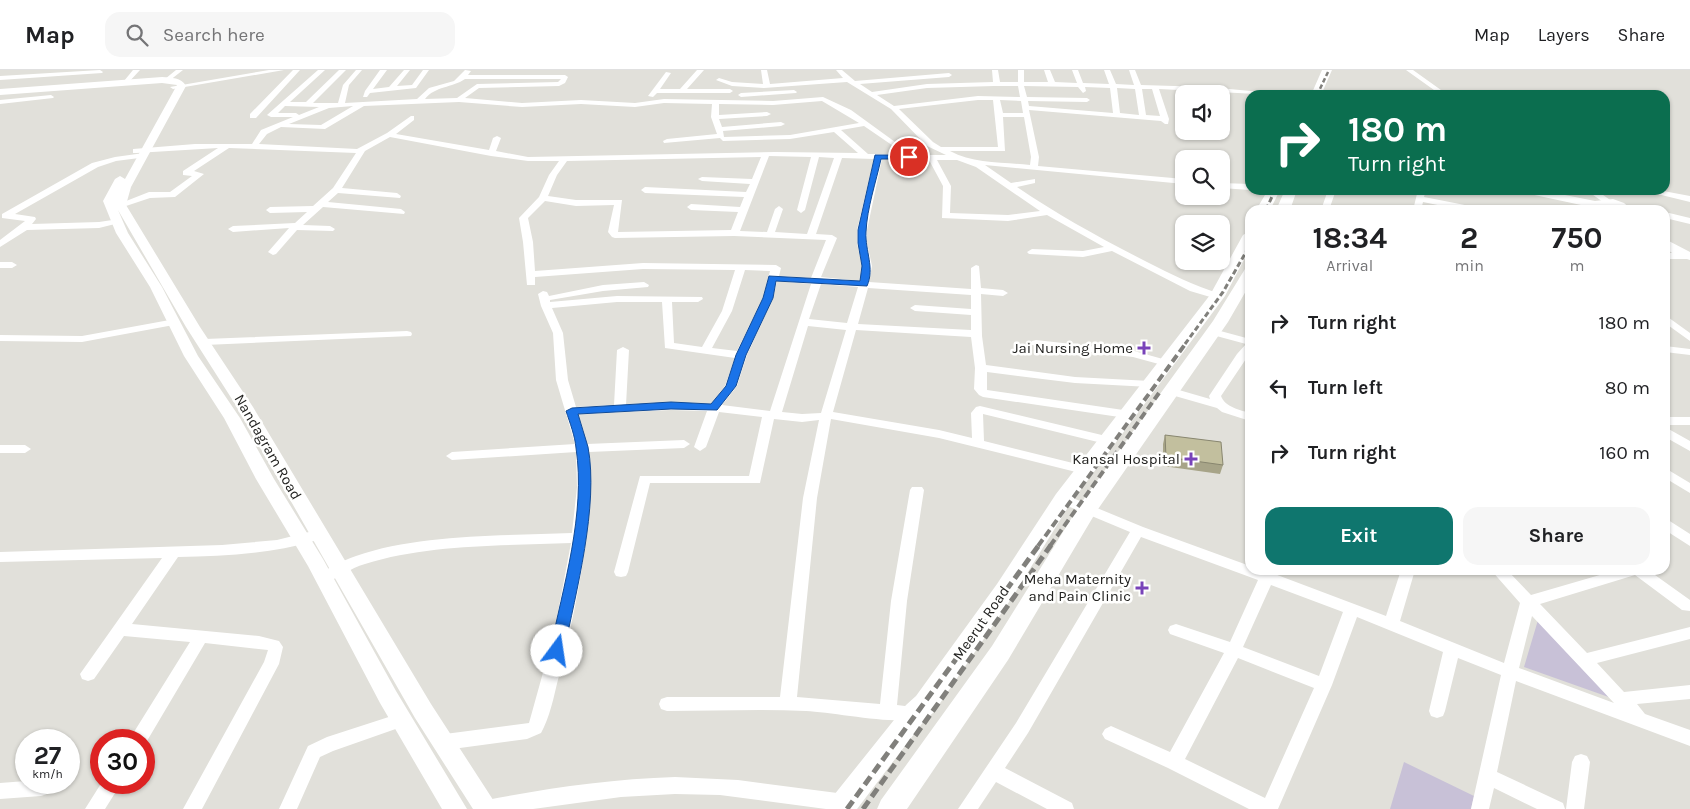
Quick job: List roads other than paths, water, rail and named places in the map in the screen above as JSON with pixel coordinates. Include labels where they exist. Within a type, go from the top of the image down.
[{"type":"main road","points":[[1318,90],[1327,70]]},
{"type":"main road","name":"Meerut Road","points":[[843,806],[915,713],[925,704],[993,606],[1063,499],[1217,296],[1245,244]]},
{"type":"main road","name":"Meerut Road","points":[[891,809],[1000,653],[1088,508],[1172,392],[1213,332],[1245,280]]},
{"type":"street","points":[[0,73],[55,70]]},
{"type":"street","points":[[126,82],[137,70]]},
{"type":"street","points":[[0,91],[126,82],[207,81],[281,70]]},
{"type":"street","points":[[253,116],[298,70]]},
{"type":"street","points":[[306,115],[271,115],[322,70]]},
{"type":"street","points":[[308,104],[343,70]]},
{"type":"street","points":[[254,146],[264,132],[276,126],[337,105],[346,85],[360,70]]},
{"type":"street","points":[[276,126],[322,127],[363,103],[368,91],[384,70]]},
{"type":"street","points":[[391,89],[407,70]]},
{"type":"street","points":[[368,91],[416,86],[426,70]]},
{"type":"street","points":[[420,100],[427,90],[457,82],[469,70]]},
{"type":"street","points":[[681,92],[701,70]]},
{"type":"street","points":[[764,70],[767,85]]},
{"type":"street","points":[[995,70],[998,85]]},
{"type":"street","points":[[1021,70],[1021,84],[1028,111],[1035,157],[1034,167]]},
{"type":"street","points":[[1047,70],[1052,84]]},
{"type":"street","points":[[1075,70],[1087,100],[1087,112]]},
{"type":"street","points":[[1107,70],[1113,86],[1117,115]]},
{"type":"street","points":[[1132,70],[1138,87],[1143,116]]},
{"type":"street","points":[[1409,70],[1438,90]]},
{"type":"street","points":[[84,85],[101,71]]},
{"type":"street","points":[[0,78],[101,71]]},
{"type":"street","points":[[207,81],[212,72]]},
{"type":"street","points":[[647,102],[668,73]]},
{"type":"street","points":[[841,73],[893,108],[926,140],[958,158],[973,162],[1175,181]]},
{"type":"street","points":[[710,92],[720,78],[727,84],[767,85],[940,73],[949,75]]},
{"type":"street","points":[[938,86],[940,73]]},
{"type":"street","points":[[459,100],[477,86],[559,84],[566,77],[464,77]]},
{"type":"street","points":[[122,215],[122,196],[140,153],[176,81]]},
{"type":"street","points":[[790,84],[794,92],[815,109]]},
{"type":"street","points":[[870,94],[896,89],[938,86],[1021,84],[1245,91]]},
{"type":"street","points":[[41,105],[65,86]]},
{"type":"street","points":[[1000,115],[1028,111],[1087,112],[1143,116],[1165,120],[1154,88]]},
{"type":"street","points":[[654,91],[730,92]]},
{"type":"street","points":[[741,95],[794,92]]},
{"type":"street","points":[[0,102],[51,97]]},
{"type":"street","points":[[893,108],[971,98],[1087,100]]},
{"type":"street","points":[[939,149],[1002,149],[1000,115],[996,98]]},
{"type":"street","points":[[284,104],[337,105],[420,100],[459,100],[522,105],[581,102],[635,105],[647,102],[765,103],[823,99],[848,112],[909,154],[909,157]]},
{"type":"street","points":[[716,102],[715,117],[730,155]]},
{"type":"street","points":[[765,103],[767,114]]},
{"type":"street","points":[[667,140],[721,135],[780,124],[774,116],[767,114],[715,117]]},
{"type":"street","points":[[274,252],[297,226],[336,190],[361,151],[383,137],[390,135],[411,118]]},
{"type":"street","points":[[721,135],[790,136],[864,124]]},
{"type":"street","points":[[836,130],[866,157]]},
{"type":"street","points":[[390,135],[515,158],[564,159],[766,154],[958,158]]},
{"type":"street","points":[[491,154],[497,138]]},
{"type":"street","points":[[3,216],[86,169],[106,161],[140,153],[195,146],[254,146],[361,151]]},
{"type":"street","points":[[25,227],[99,225],[122,215],[148,195],[172,195],[200,174],[186,173],[227,146]]},
{"type":"street","points":[[734,233],[766,154]]},
{"type":"street","points":[[801,210],[815,156]]},
{"type":"street","points":[[811,237],[838,156]]},
{"type":"street","points":[[788,704],[810,498],[826,416],[864,284],[867,266],[862,243],[862,230],[878,157]]},
{"type":"street","points":[[932,158],[946,186],[945,216],[1008,218],[1048,212]]},
{"type":"street","points":[[564,159],[553,175],[543,198],[523,218],[528,242],[531,278],[643,266],[776,268],[768,298],[741,355],[731,386],[714,408],[700,447]]},
{"type":"street","points":[[973,162],[1048,212],[1113,248],[1182,284],[1217,296]]},
{"type":"street","points":[[702,178],[756,182]]},
{"type":"street","points":[[1010,186],[1032,181]]},
{"type":"street","points":[[1230,186],[1245,187]]},
{"type":"street","points":[[336,190],[398,196]]},
{"type":"street","points":[[645,190],[750,195]]},
{"type":"street","points":[[1423,195],[1448,205]]},
{"type":"street","points":[[1550,195],[1603,205]]},
{"type":"street","points":[[1564,195],[1603,205]]},
{"type":"street","points":[[1594,195],[1603,205]]},
{"type":"street","points":[[1670,195],[1690,199]]},
{"type":"street","points":[[543,198],[576,203],[619,202],[613,226],[615,235],[734,233],[832,238],[816,277],[817,281],[772,415],[756,478],[753,481],[645,479],[622,572]]},
{"type":"street","points":[[270,210],[318,207],[400,212]]},
{"type":"street","points":[[691,207],[743,210]]},
{"type":"street","points":[[770,235],[779,209]]},
{"type":"street","name":"Nandagram Road","points":[[122,215],[165,291],[205,342],[228,379],[423,711],[487,809]]},
{"type":"street","points":[[0,244],[25,227],[32,219],[3,216]]},
{"type":"street","points":[[1670,216],[1690,221]]},
{"type":"street","points":[[1670,221],[1690,225]]},
{"type":"street","points":[[233,229],[297,226],[330,229]]},
{"type":"street","points":[[1670,246],[1686,256]]},
{"type":"street","points":[[1032,252],[1083,254],[1113,248]]},
{"type":"street","points":[[1670,256],[1686,256]]},
{"type":"street","points":[[0,265],[12,265]]},
{"type":"street","points":[[705,351],[727,311],[741,268]]},
{"type":"street","points":[[976,268],[978,360],[981,368],[980,389],[983,393],[1126,414]]},
{"type":"street","points":[[772,278],[1003,293]]},
{"type":"street","points":[[544,300],[603,288],[644,285]]},
{"type":"street","name":"Nandagram Road","points":[[165,291],[175,322],[192,356],[232,418],[401,720],[455,809]]},
{"type":"street","points":[[667,299],[669,346],[741,355]]},
{"type":"street","points":[[544,300],[698,299]]},
{"type":"street","points":[[445,742],[527,731],[534,728],[538,722],[562,633],[579,538],[584,487],[582,448],[562,380],[558,333],[544,300]]},
{"type":"street","points":[[915,308],[976,312]]},
{"type":"street","points":[[0,338],[82,339],[175,322]]},
{"type":"street","points":[[803,322],[851,327],[977,334]]},
{"type":"street","points":[[1670,322],[1690,338]]},
{"type":"street","points":[[1670,329],[1680,330]]},
{"type":"street","points":[[1213,332],[1245,342]]},
{"type":"street","points":[[205,342],[407,334]]},
{"type":"street","points":[[1036,343],[1134,354],[1166,363]]},
{"type":"street","points":[[620,408],[622,350]]},
{"type":"street","points":[[1670,350],[1690,352]]},
{"type":"street","points":[[1220,405],[1215,396],[1245,351]]},
{"type":"street","points":[[981,368],[1074,380],[1150,384]]},
{"type":"street","points":[[210,385],[228,379]]},
{"type":"street","points":[[1172,392],[1220,405],[1245,415]]},
{"type":"street","points":[[572,411],[671,406],[714,408],[802,418],[837,416],[920,430],[1084,470]]},
{"type":"street","points":[[978,443],[977,413],[980,410],[1106,440]]},
{"type":"street","points":[[1670,421],[1690,421]]},
{"type":"street","points":[[1670,434],[1690,448]]},
{"type":"street","points":[[452,456],[684,444]]},
{"type":"street","points":[[0,449],[25,449]]},
{"type":"street","points":[[1670,475],[1690,489]]},
{"type":"street","points":[[888,712],[899,601],[917,490]]},
{"type":"street","points":[[1063,499],[1138,530],[1245,569]]},
{"type":"street","points":[[1670,527],[1690,541]]},
{"type":"street","points":[[967,809],[1022,728],[1138,530]]},
{"type":"street","points":[[0,557],[85,553],[172,553],[256,547],[301,540],[319,534]]},
{"type":"street","points":[[323,578],[369,556],[400,550],[472,542],[579,538]]},
{"type":"street","points":[[88,674],[172,553]]},
{"type":"street","points":[[1262,575],[1352,608],[1510,672],[1690,738]]},
{"type":"street","points":[[1391,624],[1406,575]]},
{"type":"street","points":[[1503,575],[1640,719]]},
{"type":"street","points":[[1528,602],[1620,575]]},
{"type":"street","points":[[1644,575],[1687,606]]},
{"type":"street","points":[[1174,762],[1234,650],[1267,577]]},
{"type":"street","points":[[1480,809],[1510,672],[1528,602]]},
{"type":"street","points":[[1111,734],[1174,762],[1268,809],[1324,685],[1352,608]]},
{"type":"street","points":[[119,629],[272,644],[277,651],[192,809]]},
{"type":"street","points":[[1176,630],[1324,685]]},
{"type":"street","points":[[1584,660],[1690,633]]},
{"type":"street","points":[[145,729],[201,637]]},
{"type":"street","points":[[1437,711],[1452,649]]},
{"type":"street","points":[[1621,699],[1690,692]]},
{"type":"street","points":[[667,704],[788,704],[915,713]]},
{"type":"street","points":[[288,809],[314,752],[327,745],[401,720]]},
{"type":"street","points":[[1575,809],[1581,762]]},
{"type":"street","points":[[993,771],[1064,809]]},
{"type":"street","points":[[1486,776],[1556,809]]},
{"type":"street","points":[[487,809],[572,793],[643,786],[703,786],[843,806]]},
{"type":"street","points":[[0,790],[15,789]]},
{"type":"street","points":[[94,809],[105,794]]},
{"type":"railway","points":[[1319,90],[1329,70]]},
{"type":"railway","points":[[1268,205],[1273,195]]},
{"type":"railway","points":[[1185,344],[1223,292],[1245,254]]},
{"type":"railway","points":[[1038,546],[1186,343]]},
{"type":"railway","points":[[1050,546],[1159,393]]},
{"type":"railway","points":[[847,809],[1039,545]]},
{"type":"railway","points":[[863,809],[1051,545]]},
{"type":"place","name":"Jai Nursing Home","points":[[1144,348]]},
{"type":"place","name":"Kansal Hospital","points":[[1191,459]]},
{"type":"place","name":"Meha Maternity and Pain Clinic","points":[[1142,588]]}]
